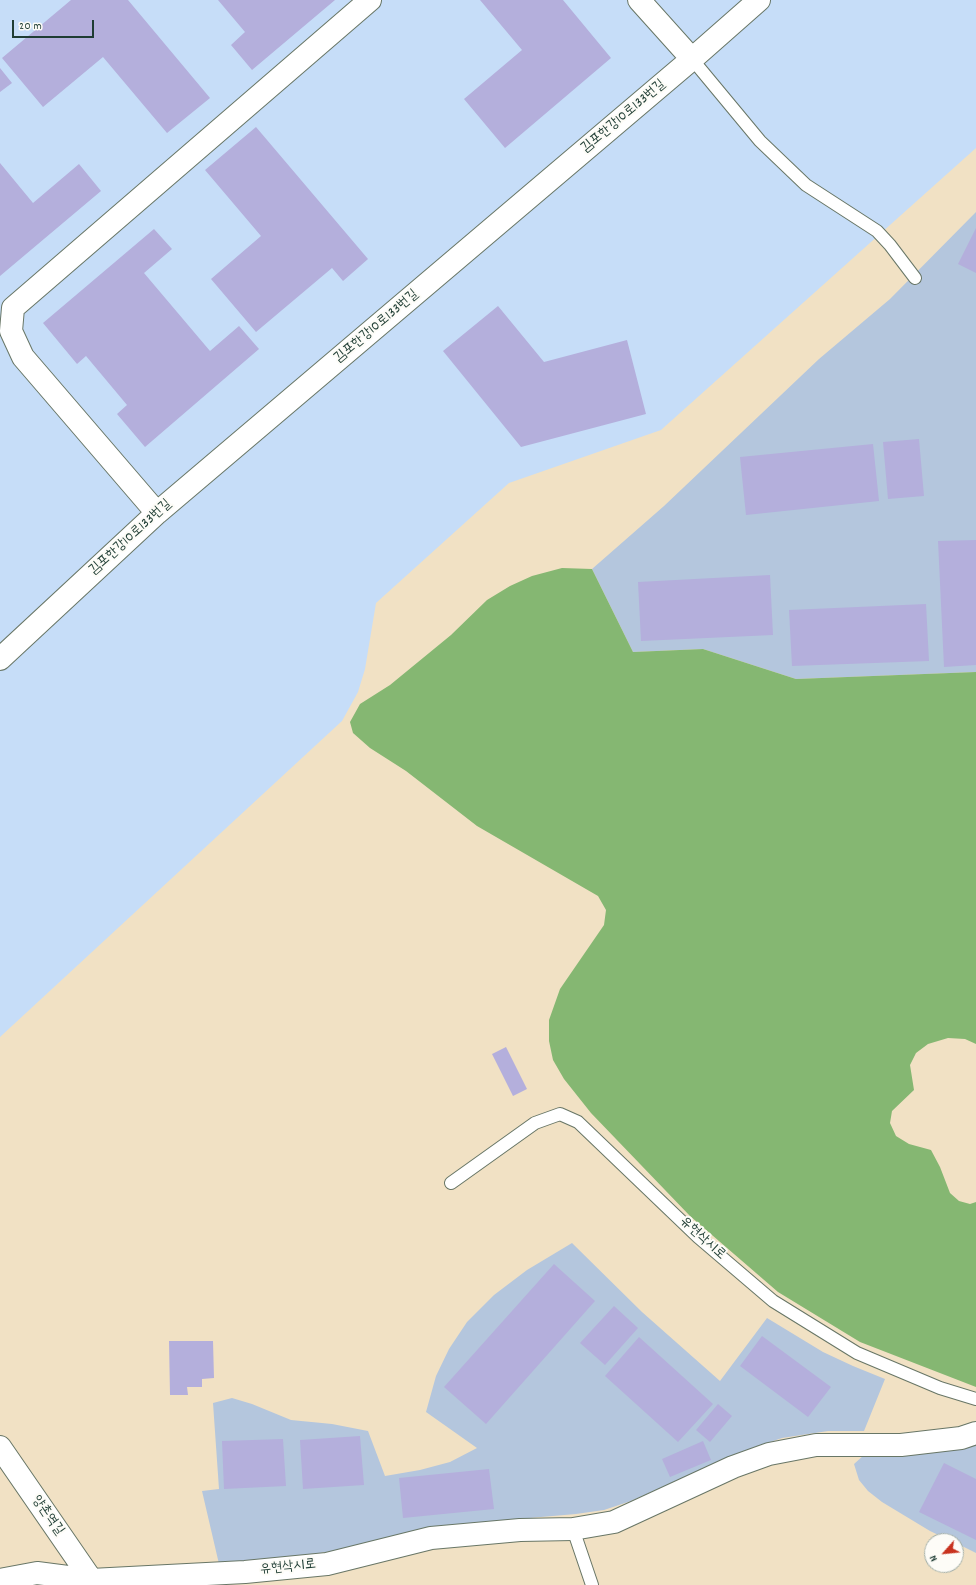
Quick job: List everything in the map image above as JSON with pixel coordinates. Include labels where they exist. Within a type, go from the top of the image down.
[{"type":"street","points":[[157,514],[23,357],[11,331],[13,308],[370,0]]},
{"type":"street","points":[[640,0],[692,60]]},
{"type":"street","name":"김포한강10로133번길","points":[[0,659],[157,514],[692,60],[759,0]]},
{"type":"street","name":"유현삭시로","points":[[0,1580],[37,1573],[93,1582],[245,1572],[327,1564],[431,1538],[520,1530],[573,1530],[614,1522],[733,1467],[769,1454],[816,1445],[901,1446],[961,1438],[976,1433]]},
{"type":"street","name":"양촌역길","points":[[0,1447],[93,1582]]},
{"type":"lane","points":[[692,60],[760,140],[806,185],[877,231],[890,245],[915,278]]},
{"type":"lane","name":"유현삭시로","points":[[451,1182],[535,1123],[560,1114],[578,1122],[698,1237],[773,1301],[858,1353],[940,1388],[976,1399]]},
{"type":"lane","points":[[573,1530],[592,1585]]},
{"type":"shaded area","points":[[0,0],[976,0],[976,148],[661,430],[509,483],[376,603],[365,669],[358,692],[342,721],[0,1037]]},
{"type":"shaded area","points":[[976,212],[976,672],[796,679],[703,649],[633,652],[592,569],[664,506],[819,359],[890,299]]},
{"type":"shaded area","points":[[572,1243],[642,1312],[720,1381],[767,1318],[823,1352],[885,1379],[864,1431],[828,1431],[782,1438],[738,1453],[631,1501],[604,1510],[576,1514],[437,1526],[405,1533],[358,1547],[320,1553],[219,1564],[202,1491],[219,1489],[213,1403],[232,1398],[252,1404],[291,1420],[332,1424],[368,1431],[385,1476],[420,1470],[450,1462],[477,1448],[426,1412],[436,1376],[449,1349],[467,1322],[494,1295],[527,1270]]},
{"type":"shaded area","points":[[976,1443],[976,1553],[964,1547],[964,1533],[934,1533],[882,1502],[868,1491],[859,1480],[854,1464],[864,1455],[898,1456],[961,1448]]},
{"type":"green space","points":[[562,568],[592,569],[633,652],[703,649],[796,679],[976,672],[976,1044],[965,1039],[948,1038],[928,1044],[916,1053],[910,1065],[914,1090],[892,1111],[890,1123],[896,1136],[909,1144],[931,1150],[940,1167],[950,1193],[959,1201],[970,1204],[976,1202],[976,1387],[860,1342],[778,1292],[690,1216],[591,1113],[564,1079],[553,1060],[549,1041],[549,1020],[560,989],[604,925],[606,910],[598,896],[477,826],[406,771],[370,748],[353,733],[350,722],[360,704],[390,685],[451,635],[487,600],[510,586],[532,576]]},
{"type":"building","points":[[71,0],[128,0],[210,98],[167,133],[103,57],[43,107],[2,58]]},
{"type":"building","points":[[218,0],[335,0],[252,70],[231,45],[245,32]]},
{"type":"building","points":[[480,0],[563,0],[611,58],[505,148],[464,99],[522,50]]},
{"type":"building","points":[[0,68],[12,83],[0,92]]},
{"type":"building","points":[[256,127],[368,259],[343,281],[332,268],[256,332],[211,279],[261,236],[205,170]]},
{"type":"building","points":[[0,163],[33,203],[79,164],[101,191],[0,276]]},
{"type":"building","points":[[976,228],[976,273],[958,264]]},
{"type":"building","points":[[154,229],[172,249],[144,273],[210,351],[239,326],[259,349],[145,447],[117,414],[127,405],[86,356],[77,364],[43,323]]},
{"type":"building","points":[[498,306],[544,362],[627,340],[646,414],[521,447],[443,351]]},
{"type":"building","points":[[919,439],[924,496],[888,499],[883,442]]},
{"type":"building","points":[[873,444],[879,501],[746,515],[740,457]]},
{"type":"building","points":[[976,540],[976,665],[944,667],[938,541]]},
{"type":"building","points":[[770,575],[773,635],[641,641],[638,582]]},
{"type":"building","points":[[926,604],[929,661],[792,666],[789,610]]},
{"type":"building","points":[[506,1047],[527,1089],[513,1096],[492,1054]]},
{"type":"building","points":[[554,1264],[595,1301],[486,1424],[444,1387]]},
{"type":"building","points":[[614,1306],[638,1328],[605,1365],[580,1343]]},
{"type":"building","points":[[762,1336],[831,1387],[808,1417],[740,1366]]},
{"type":"building","points":[[639,1337],[713,1404],[678,1442],[605,1376]]},
{"type":"building","points":[[169,1341],[213,1341],[214,1378],[202,1379],[202,1387],[187,1387],[188,1395],[170,1395]]},
{"type":"building","points":[[718,1404],[732,1416],[710,1442],[696,1430]]},
{"type":"building","points":[[360,1436],[364,1485],[303,1489],[300,1440]]},
{"type":"building","points":[[283,1439],[286,1486],[224,1489],[222,1441]]},
{"type":"building","points":[[703,1441],[711,1460],[670,1477],[662,1459]]},
{"type":"building","points":[[944,1463],[976,1479],[976,1540],[919,1512]]},
{"type":"building","points":[[489,1469],[494,1509],[403,1518],[399,1478]]}]
